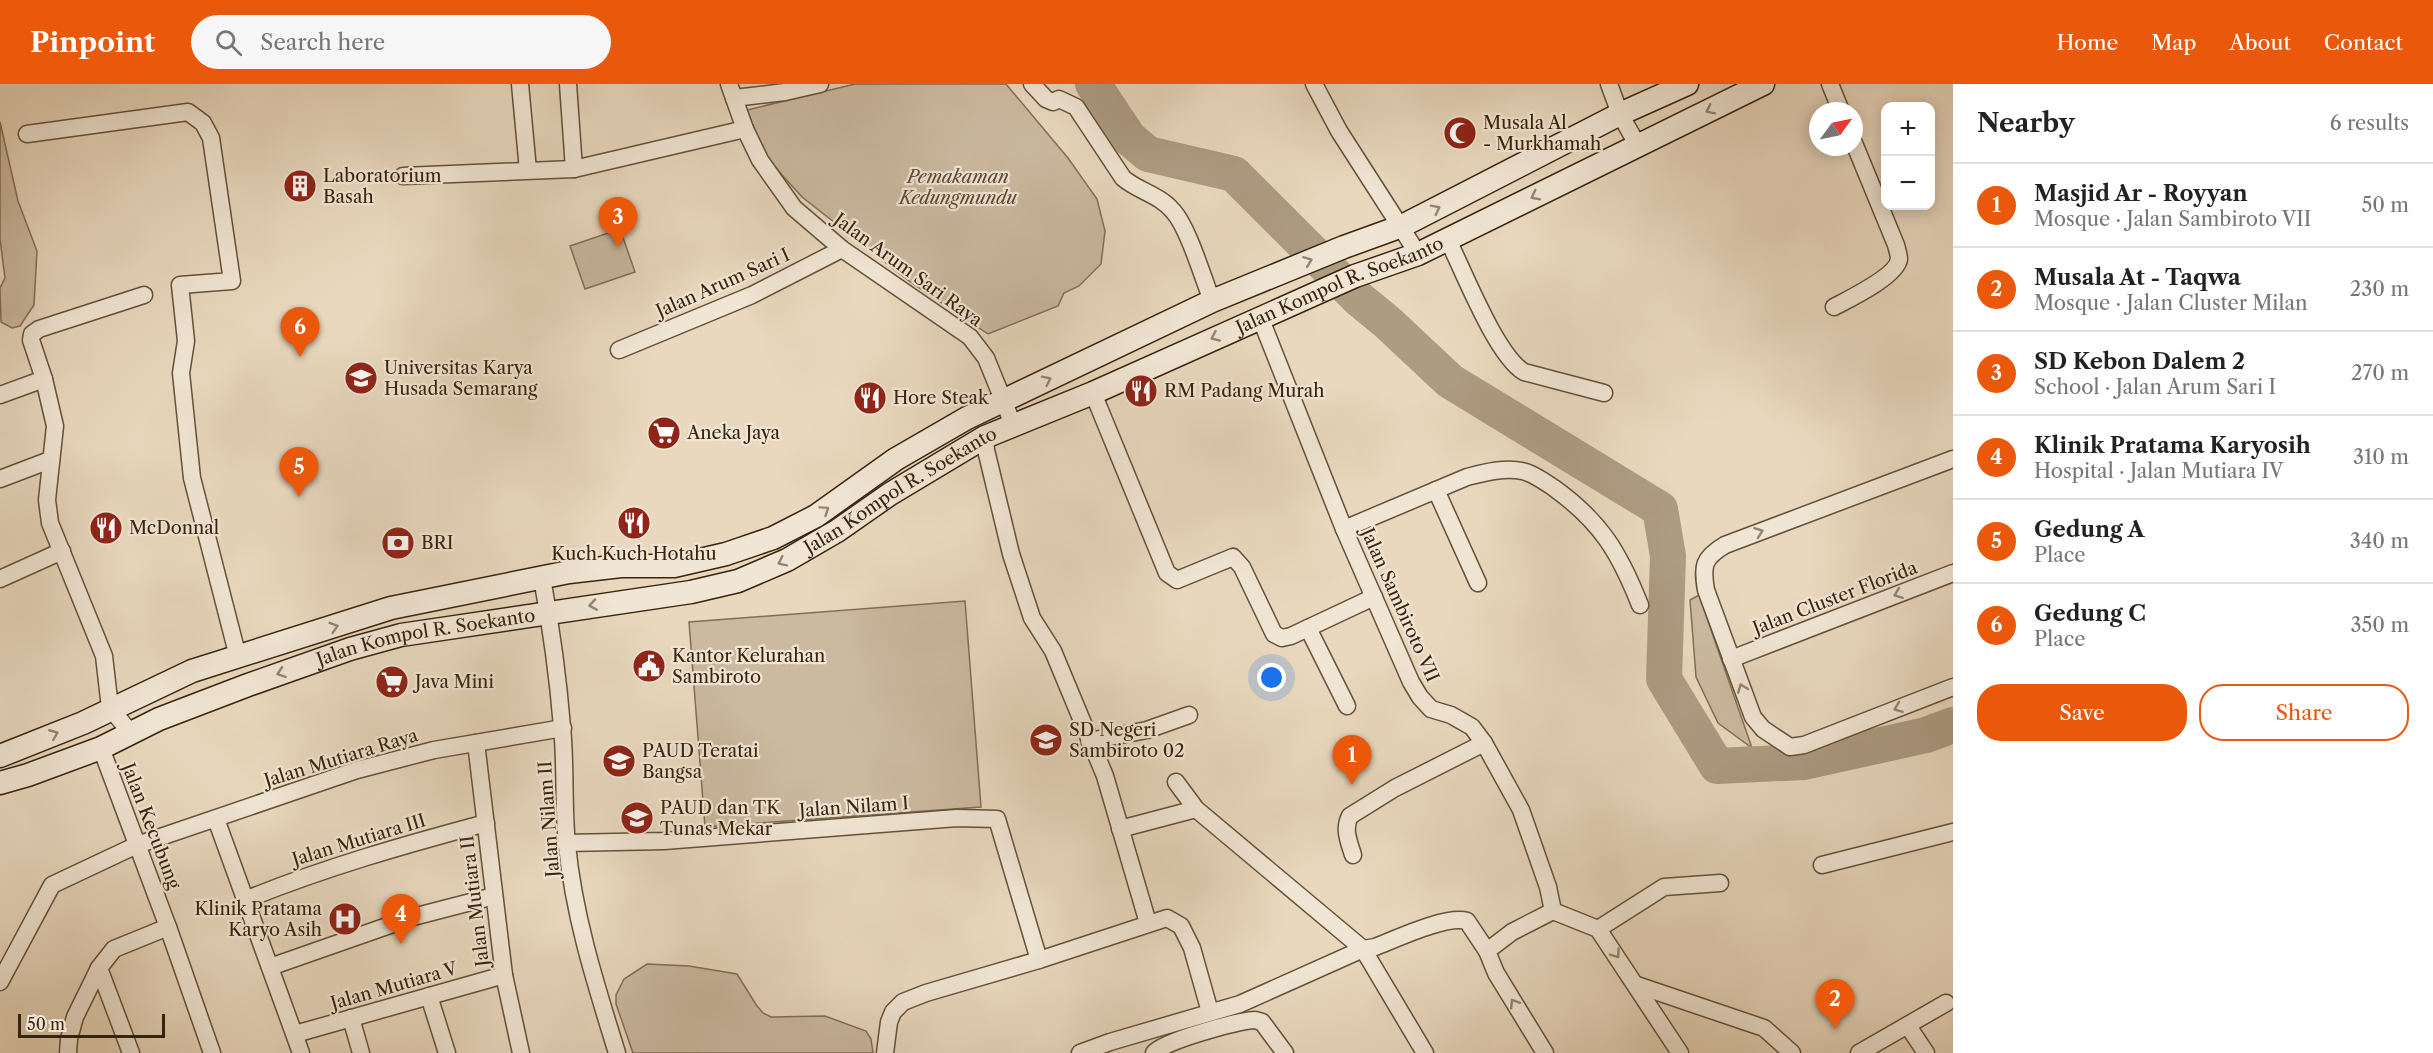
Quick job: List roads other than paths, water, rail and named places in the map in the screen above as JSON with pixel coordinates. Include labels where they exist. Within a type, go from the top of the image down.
[{"type":"main road","name":"Jalan Kompol R. Soekanto","points":[[0,756],[83,723],[110,708],[192,671],[390,608],[569,572],[621,566],[674,566],[726,554],[773,538],[816,516],[897,459],[967,418],[1212,301],[1401,226],[1620,114],[1687,84]]},
{"type":"main road","name":"Jalan Kompol R. Soekanto","points":[[0,783],[101,748],[159,719],[248,685],[360,646],[400,635],[691,592],[738,581],[787,560],[837,531],[890,494],[985,437],[1093,393],[1356,276],[1418,254],[1763,84]]},
{"type":"main road","points":[[674,566],[691,592]]},
{"type":"street","points":[[520,84],[528,170]]},
{"type":"street","points":[[568,84],[574,170]]},
{"type":"street","points":[[1032,84],[1046,99],[1053,102],[1059,99],[1076,107],[1123,178],[1130,184],[1149,192],[1173,210],[1181,223],[1212,301]]},
{"type":"street","points":[[1314,84],[1339,131],[1418,254]]},
{"type":"street","points":[[1610,84],[1620,114],[1638,146]]},
{"type":"street","points":[[1830,84],[1837,102]]},
{"type":"street","points":[[732,89],[812,85]]},
{"type":"street","name":"Jalan Arum Sari Raya","points":[[732,89],[745,129],[760,160],[794,207],[842,249],[970,337],[986,358],[1005,400],[1014,427]]},
{"type":"street","points":[[27,134],[188,112],[203,123],[211,138],[232,281],[180,285],[186,341],[180,373],[192,478],[238,657]]},
{"type":"street","points":[[404,176],[574,170],[745,129]]},
{"type":"street","points":[[1834,307],[1887,276],[1899,260],[1896,245],[1859,156]]},
{"type":"street","points":[[1448,240],[1495,336],[1514,366],[1524,372],[1604,393]]},
{"type":"street","name":"Jalan Arum Sari I","points":[[619,350],[752,295],[842,249]]},
{"type":"street","points":[[131,733],[110,708],[104,656],[50,523],[47,500],[55,426],[31,340],[32,334],[39,329],[144,295]]},
{"type":"street","name":"Jalan Sambiroto VII","points":[[1260,317],[1344,529],[1420,697],[1431,709],[1451,715],[1472,727],[1484,743],[1521,810],[1548,887],[1553,911]]},
{"type":"street","points":[[0,395],[44,380]]},
{"type":"street","points":[[1093,393],[1170,576],[1177,580],[1233,557],[1242,567],[1274,634],[1282,638],[1374,597]]},
{"type":"street","points":[[985,437],[986,450],[1011,554],[1032,618],[1053,651],[1105,776],[1148,923]]},
{"type":"street","points":[[1953,459],[1725,545],[1707,559],[1703,570],[1706,591],[1753,717],[1763,729],[1790,747],[1804,745],[1953,687]]},
{"type":"street","points":[[0,479],[50,460]]},
{"type":"street","points":[[1344,529],[1436,490],[1487,472],[1521,470],[1542,480],[1586,513],[1609,541],[1628,574],[1640,605]]},
{"type":"street","points":[[1436,490],[1478,583]]},
{"type":"street","points":[[0,579],[62,551]]},
{"type":"street","name":"Jalan Cluster Florida","points":[[1731,659],[1953,573]]},
{"type":"street","name":"Jalan Nilam II","points":[[542,578],[563,728],[567,843],[586,952],[616,1053]]},
{"type":"street","points":[[1308,628],[1347,706]]},
{"type":"street","points":[[1089,741],[1147,730],[1189,715]]},
{"type":"street","name":"Jalan Mutiara Raya","points":[[0,982],[52,885],[137,845],[357,770],[434,750],[563,728]]},
{"type":"street","name":"Jalan Mutiara II","points":[[476,743],[504,975],[521,1053]]},
{"type":"street","points":[[1353,855],[1346,830],[1350,816],[1395,788],[1484,743]]},
{"type":"street","name":"Jalan Kecubung","points":[[101,748],[212,1053]]},
{"type":"street","points":[[1176,782],[1196,810],[1363,949],[1425,1053]]},
{"type":"street","points":[[1119,829],[1196,810]]},
{"type":"street","name":"Jalan Nilam I","points":[[567,843],[664,841],[957,818],[997,819],[1039,960]]},
{"type":"street","points":[[216,819],[301,1053]]},
{"type":"street","name":"Jalan Mutiara III","points":[[245,900],[298,878],[406,844],[486,823]]},
{"type":"street","points":[[1821,865],[1953,832]]},
{"type":"street","points":[[1598,929],[1664,886],[1720,883]]},
{"type":"street","points":[[270,967],[413,917],[494,896]]},
{"type":"street","points":[[1487,951],[1512,932],[1553,911],[1598,929],[1680,1053]]},
{"type":"street","points":[[885,1053],[889,1022],[893,1012],[903,1002],[1167,918],[1181,926],[1192,948],[1210,1012]]},
{"type":"street","points":[[1080,1053],[1240,1004],[1363,949],[1460,919],[1467,921],[1487,951],[1496,973],[1545,1053]]},
{"type":"street","points":[[69,1046],[75,1017],[99,968],[114,949],[168,927]]},
{"type":"street","points":[[99,968],[131,1053]]},
{"type":"street","name":"Jalan Mutiara V","points":[[295,1034],[504,975]]},
{"type":"street","points":[[1637,985],[1764,1028],[1792,1053]]},
{"type":"street","points":[[429,996],[447,1053]]},
{"type":"street","points":[[1859,1053],[1946,1003]]},
{"type":"street","points":[[351,1018],[361,1053]]},
{"type":"street","points":[[1154,1053],[1157,1049],[1174,1041],[1248,1020],[1262,1022],[1285,1053]]},
{"type":"street","points":[[1908,1026],[1926,1053]]},
{"type":"waterway","points":[[1093,84],[1129,138],[1148,154],[1234,174],[1359,299],[1450,381],[1660,509],[1668,556],[1664,679],[1717,766],[1804,762],[1926,735],[1953,725]]},
{"type":"place","name":"Musala Al - Murkhamah","points":[[1460,133]]},
{"type":"place","name":"Laboratorium Basah","points":[[300,186]]},
{"type":"place","name":"SD Kebon Dalem 2","points":[[618,247]]},
{"type":"place","name":"Gedung C","points":[[300,357]]},
{"type":"place","name":"Universitas Karya Husada Semarang","points":[[361,378]]},
{"type":"place","name":"RM Padang Murah","points":[[1141,391]]},
{"type":"place","name":"Hore Steak","points":[[870,398]]},
{"type":"place","name":"Aneka Jaya","points":[[664,433]]},
{"type":"place","name":"Gedung A","points":[[299,497]]},
{"type":"place","name":"Kuch Kuch Hotahu","points":[[634,523]]},
{"type":"place","name":"McDonnal","points":[[106,528]]},
{"type":"place","name":"BRI","points":[[398,543]]},
{"type":"place","name":"Kantor Kelurahan Sambiroto","points":[[649,666]]},
{"type":"place","name":"Java Mini","points":[[392,682]]},
{"type":"place","name":"SD Negeri Sambiroto 02","points":[[1046,740]]},
{"type":"place","name":"PAUD Teratai Bangsa","points":[[619,761]]},
{"type":"place","name":"Masjid Ar - Royyan","points":[[1352,785]]},
{"type":"place","name":"PAUD dan TK Tunas Mekar","points":[[637,818]]},
{"type":"place","name":"Klinik Pratama Karyo Asih","points":[[345,919]]},
{"type":"place","name":"Klinik Pratama Karyosih","points":[[401,944]]},
{"type":"place","name":"Musala At - Taqwa","points":[[1835,1029]]},
{"type":"park label","name":"Pemakaman Kedungmundu","points":[[958,187]]}]
